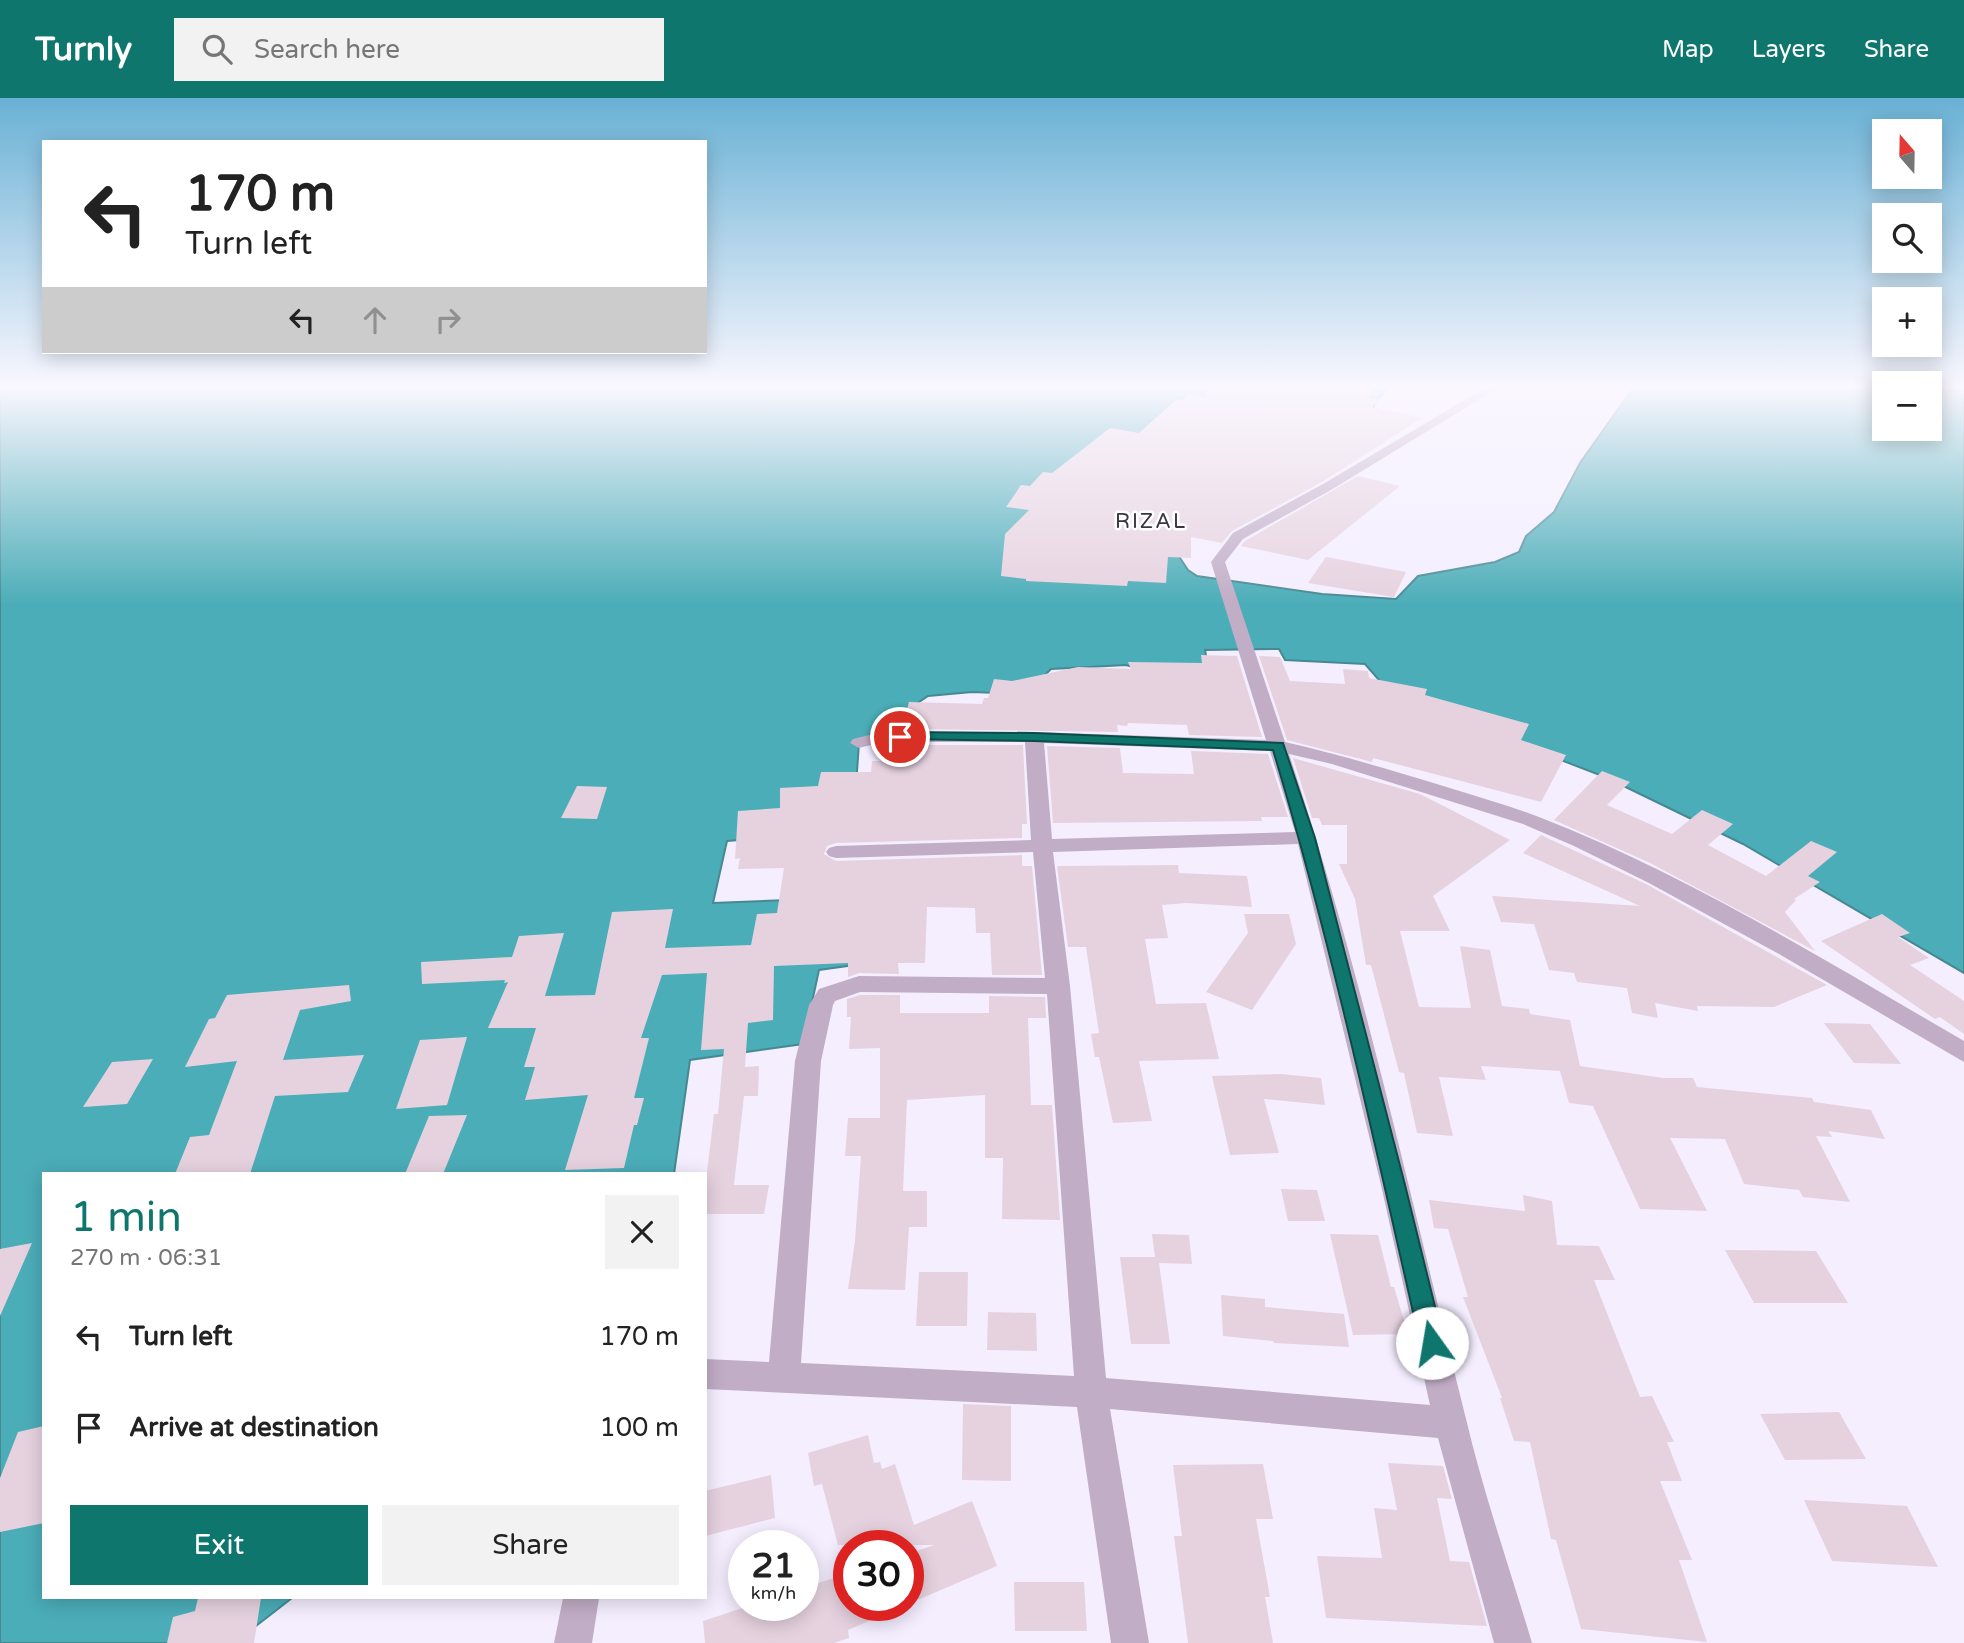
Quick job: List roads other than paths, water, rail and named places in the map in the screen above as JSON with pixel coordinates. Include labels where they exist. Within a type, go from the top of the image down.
[{"type":"street","points":[[1372,460],[1238,536],[1218,562],[1250,653],[1307,838],[1395,1185],[1450,1423],[1513,1643]]},
{"type":"street","points":[[859,743],[881,737],[1034,737],[1278,746],[1337,758],[1530,820],[1581,842],[1654,877],[1775,942],[1964,1053]]},
{"type":"street","points":[[1034,737],[1042,845],[1058,986],[1091,1392],[1130,1643]]},
{"type":"street","points":[[836,852],[1307,838]]},
{"type":"street","points":[[784,1378],[808,1061],[821,1005],[827,995],[859,984],[1058,986]]},
{"type":"street","points":[[707,1374],[1091,1392],[1450,1423]]},
{"type":"street","points":[[573,1643],[580,1599]]},
{"type":"water","points":[[0,460],[1289,460],[1161,529],[1188,570],[1197,576],[1322,594],[1396,599],[1418,576],[1495,562],[1519,552],[1526,536],[1554,512],[1582,460],[1964,460],[1964,973],[1743,844],[1605,777],[1392,695],[1365,664],[1285,660],[1279,649],[1205,650],[1212,689],[1126,665],[1051,669],[1026,694],[972,692],[928,696],[859,743],[854,814],[846,831],[727,841],[713,903],[815,899],[862,964],[819,970],[803,1044],[690,1060],[674,1172],[42,1172],[42,1599],[291,1599],[234,1643],[0,1643]]},
{"type":"district","name":"RIZAL","points":[[1151,521]]}]
